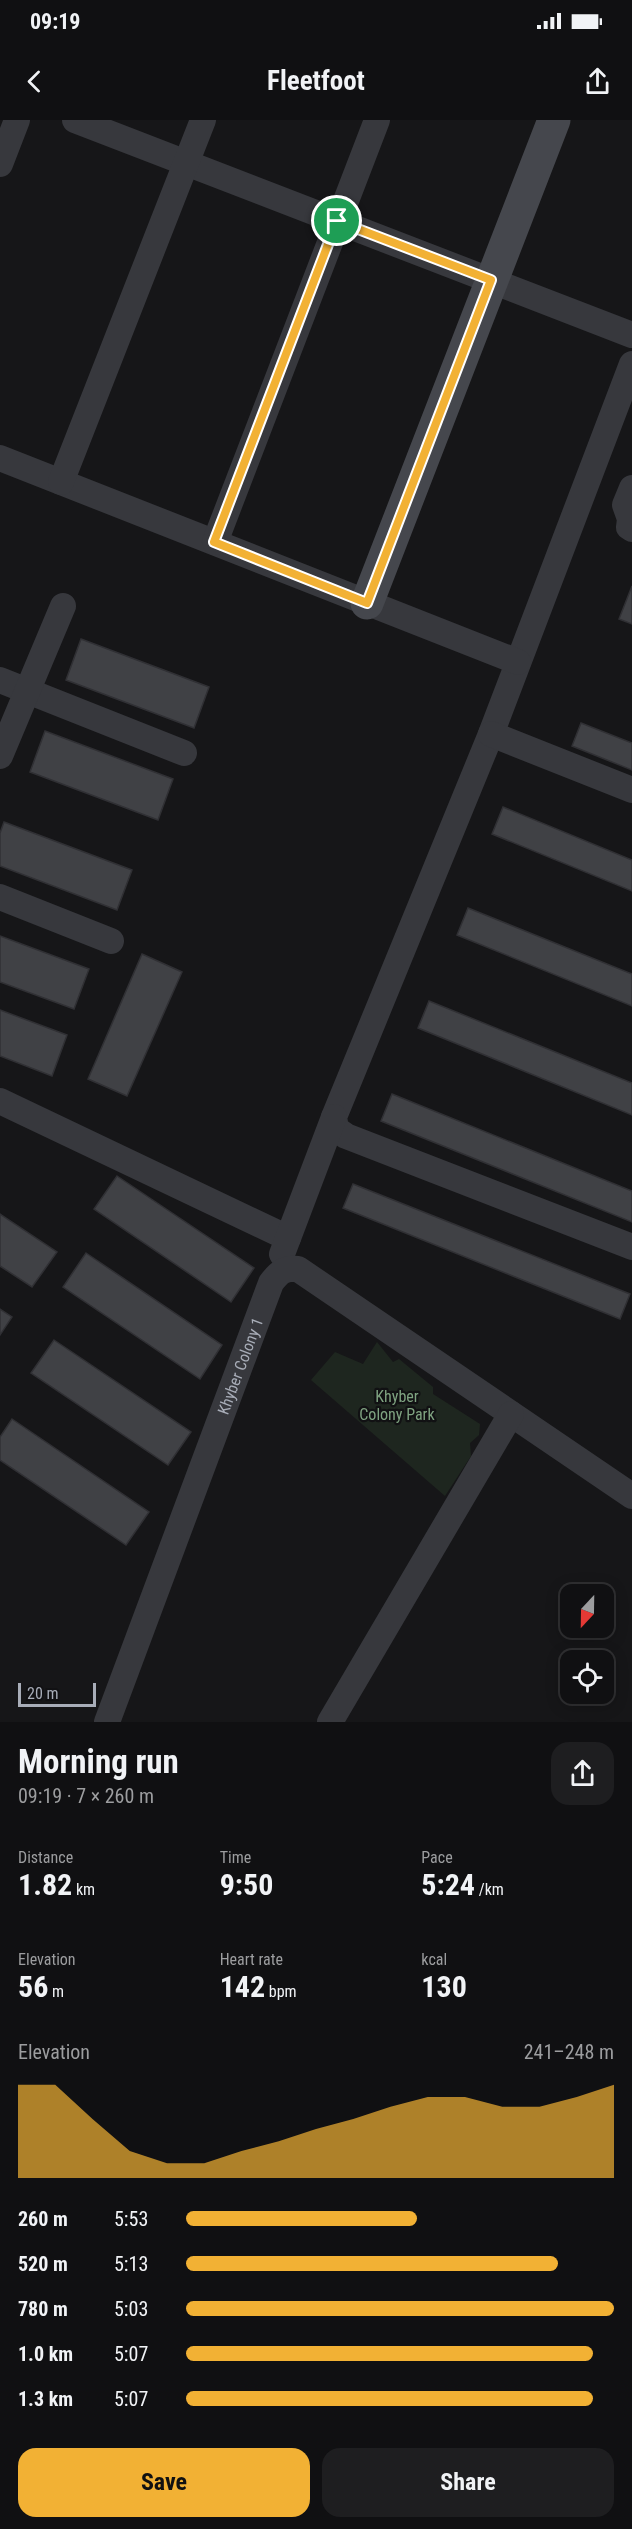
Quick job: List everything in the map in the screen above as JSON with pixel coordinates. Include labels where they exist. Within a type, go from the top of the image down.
[{"type":"street","points":[[0,164],[17,120]]},
{"type":"street","points":[[75,120],[632,335]]},
{"type":"street","points":[[61,482],[202,120]]},
{"type":"street","points":[[214,542],[377,120]]},
{"type":"street","points":[[367,603],[554,120]]},
{"type":"street","name":"Khyber Colony 1","points":[[107,1722],[333,1117],[491,734],[632,364]]},
{"type":"street","points":[[0,458],[518,662]]},
{"type":"street","points":[[632,488],[625,505],[630,519],[629,526],[632,529]]},
{"type":"street","points":[[0,756],[63,606]]},
{"type":"street","points":[[0,680],[184,753]]},
{"type":"street","points":[[491,734],[632,790]]},
{"type":"street","points":[[0,897],[111,941]]},
{"type":"street","points":[[0,1101],[288,1239]]},
{"type":"street","points":[[333,1117],[336,1129],[346,1136],[632,1247]]},
{"type":"street","points":[[272,1283],[286,1268],[298,1269],[632,1496]]},
{"type":"street","points":[[330,1722],[511,1414]]},
{"type":"green space","name":"Khyber Colony Park","points":[[377,1342],[393,1362],[399,1359],[433,1387],[433,1394],[480,1424],[479,1435],[470,1443],[471,1456],[445,1496],[311,1380],[335,1352],[363,1364]]},
{"type":"building","points":[[632,586],[632,624],[619,619]]},
{"type":"building","points":[[81,639],[209,687],[194,728],[66,680]]},
{"type":"building","points":[[581,723],[632,743],[632,770],[572,746]]},
{"type":"building","points":[[45,731],[173,779],[158,820],[30,772]]},
{"type":"building","points":[[503,807],[632,860],[632,891],[492,834]]},
{"type":"building","points":[[4,822],[132,870],[117,910],[0,866],[0,833]]},
{"type":"building","points":[[468,908],[632,974],[632,1006],[457,935]]},
{"type":"building","points":[[0,936],[89,969],[74,1009],[0,982]]},
{"type":"building","points":[[142,954],[182,972],[127,1096],[88,1079]]},
{"type":"building","points":[[429,1001],[632,1083],[632,1115],[418,1028]]},
{"type":"building","points":[[0,1010],[67,1035],[52,1076],[0,1056]]},
{"type":"building","points":[[392,1094],[632,1191],[632,1222],[381,1121]]},
{"type":"building","points":[[117,1176],[254,1268],[231,1302],[94,1209]]},
{"type":"building","points":[[353,1184],[630,1294],[620,1319],[343,1208]]},
{"type":"building","points":[[0,1214],[57,1252],[32,1287],[0,1266]]},
{"type":"building","points":[[86,1253],[222,1345],[200,1379],[63,1287]]},
{"type":"building","points":[[0,1309],[12,1317],[0,1335]]},
{"type":"building","points":[[54,1340],[191,1432],[168,1465],[31,1373]]},
{"type":"building","points":[[12,1419],[149,1512],[126,1545],[0,1460],[0,1437]]},
{"type":"route","points":[[337,221],[491,280],[367,603],[214,542],[337,221]]}]
